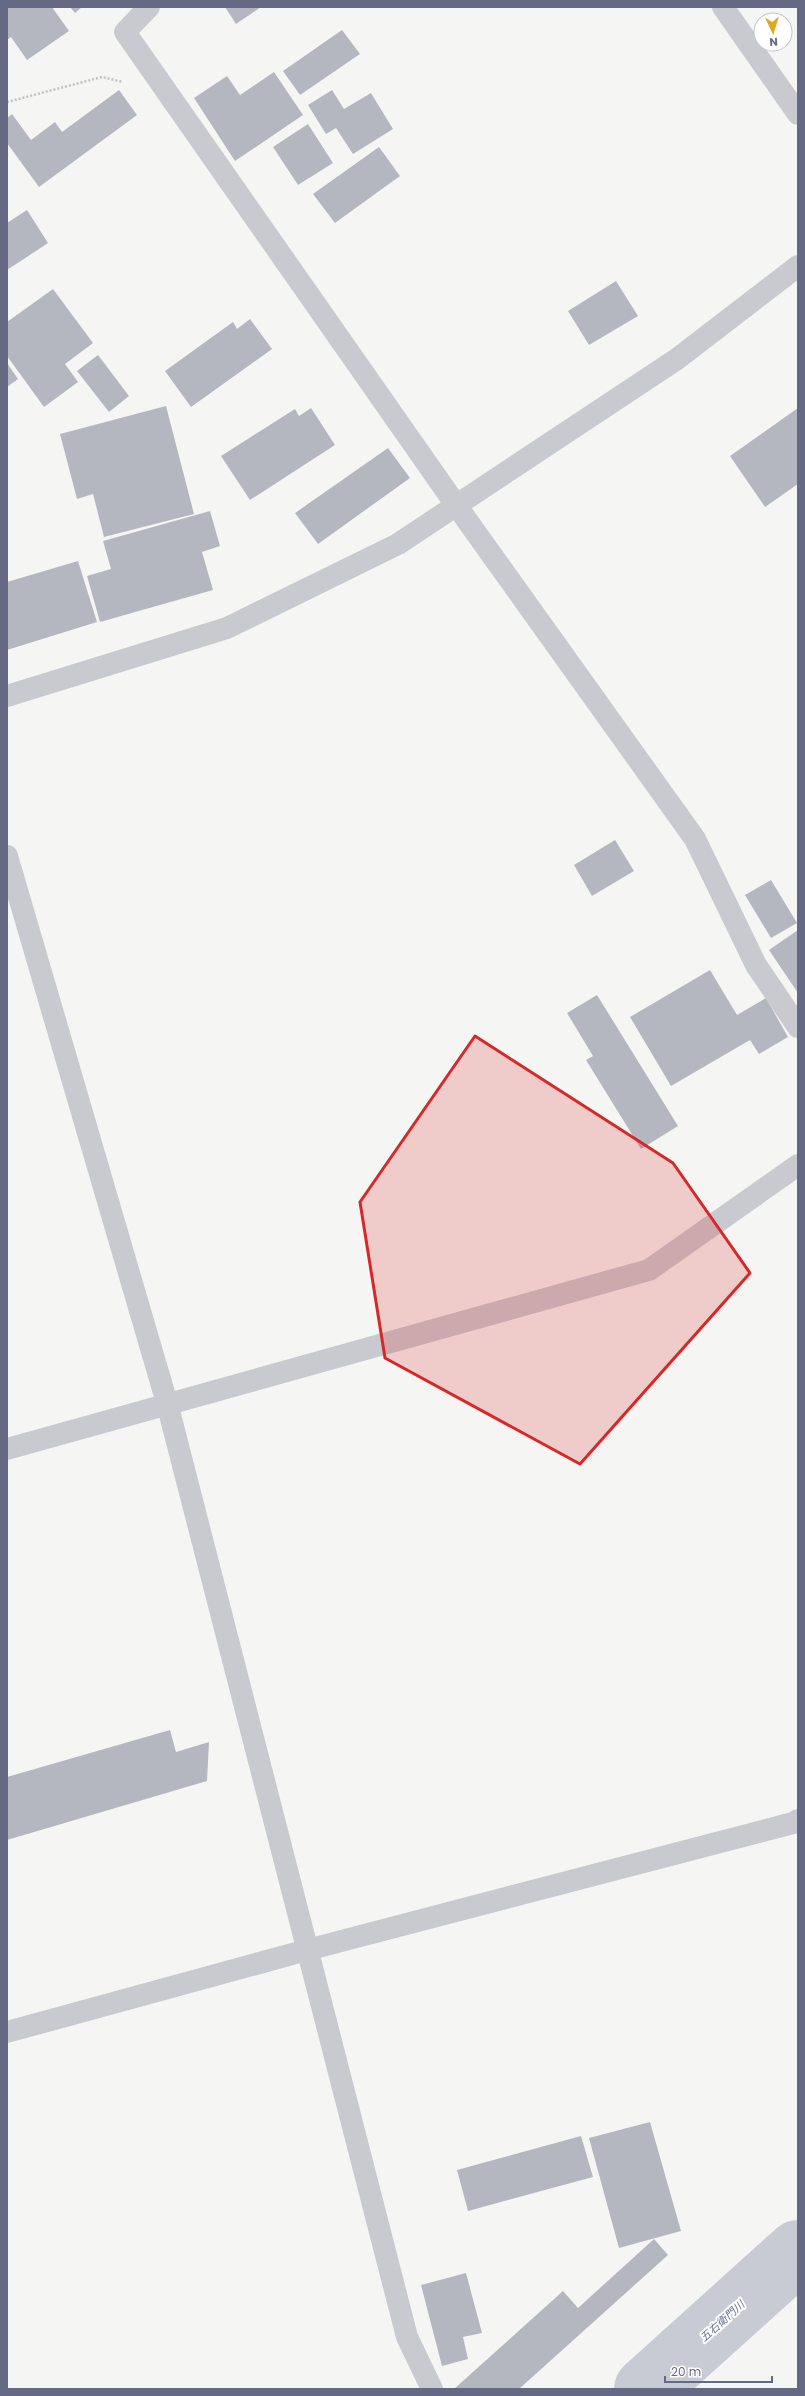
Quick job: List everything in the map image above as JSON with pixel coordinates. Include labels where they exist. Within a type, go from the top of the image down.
[{"type":"street","points":[[149,7],[125,32],[456,506],[695,839],[756,965],[798,1027]]},
{"type":"street","points":[[723,7],[798,114]]},
{"type":"street","points":[[7,696],[227,628],[398,544],[677,359],[798,266]]},
{"type":"street","points":[[7,856],[166,1403],[407,2337],[432,2389]]},
{"type":"street","points":[[7,1448],[649,1270],[798,1165]]},
{"type":"street","points":[[7,2032],[307,1950],[794,1823],[798,1820]]},
{"type":"path","points":[[7,102],[102,77],[125,82]]},
{"type":"highlighted area","points":[[475,1036],[673,1163],[750,1273],[580,1464],[385,1358],[360,1202]]},
{"type":"building","points":[[7,7],[52,7],[69,31],[27,60],[11,37],[7,40]]},
{"type":"building","points":[[70,7],[82,7],[75,13]]},
{"type":"building","points":[[225,7],[261,7],[236,24]]},
{"type":"building","points":[[342,30],[360,54],[300,95],[283,71]]},
{"type":"building","points":[[274,72],[303,115],[235,161],[194,98],[227,76],[240,95]]},
{"type":"building","points":[[119,90],[137,115],[39,187],[7,143],[7,118],[12,114],[31,140],[55,122],[62,132]]},
{"type":"building","points":[[332,90],[344,109],[371,93],[393,129],[353,154],[336,128],[326,134],[308,105]]},
{"type":"building","points":[[308,124],[333,163],[298,185],[273,147]]},
{"type":"building","points":[[379,147],[400,176],[335,223],[313,194]]},
{"type":"building","points":[[27,210],[48,243],[7,270],[7,223]]},
{"type":"building","points":[[616,281],[638,316],[589,345],[568,311]]},
{"type":"building","points":[[53,289],[93,343],[65,364],[78,382],[44,407],[7,356],[7,322]]},
{"type":"building","points":[[250,319],[272,349],[191,407],[165,371],[233,322],[237,329]]},
{"type":"building","points":[[98,355],[129,396],[109,412],[77,371]]},
{"type":"building","points":[[7,363],[18,379],[7,387]]},
{"type":"building","points":[[166,406],[194,514],[104,537],[93,494],[77,499],[60,434]]},
{"type":"building","points":[[311,408],[335,445],[250,500],[221,456],[295,409],[299,416]]},
{"type":"building","points":[[798,408],[798,484],[765,507],[730,456]]},
{"type":"building","points":[[388,448],[410,478],[318,544],[295,513]]},
{"type":"building","points":[[210,511],[220,546],[202,552],[213,590],[100,622],[87,576],[111,569],[103,541]]},
{"type":"building","points":[[78,561],[97,622],[7,650],[7,582]]},
{"type":"building","points":[[615,840],[634,871],[592,896],[574,865]]},
{"type":"building","points":[[771,880],[797,923],[771,938],[745,895]]},
{"type":"building","points":[[798,930],[798,993],[769,950]]},
{"type":"building","points":[[710,970],[737,1015],[766,998],[788,1037],[759,1054],[750,1040],[671,1086],[630,1017]]},
{"type":"building","points":[[597,995],[678,1126],[641,1149],[586,1060],[593,1056],[567,1013]]},
{"type":"building","points":[[170,1730],[176,1752],[209,1742],[207,1781],[7,1840],[7,1777]]},
{"type":"building","points":[[650,2122],[681,2231],[619,2248],[589,2138]]},
{"type":"building","points":[[581,2136],[593,2177],[468,2211],[457,2170]]},
{"type":"building","points":[[654,2239],[668,2255],[519,2389],[454,2389],[563,2291],[578,2308]]},
{"type":"building","points":[[466,2273],[482,2333],[463,2337],[468,2359],[442,2366],[421,2285]]},
{"type":"waterway","name":"五右衛門川","points":[[646,2389],[798,2252]]}]
